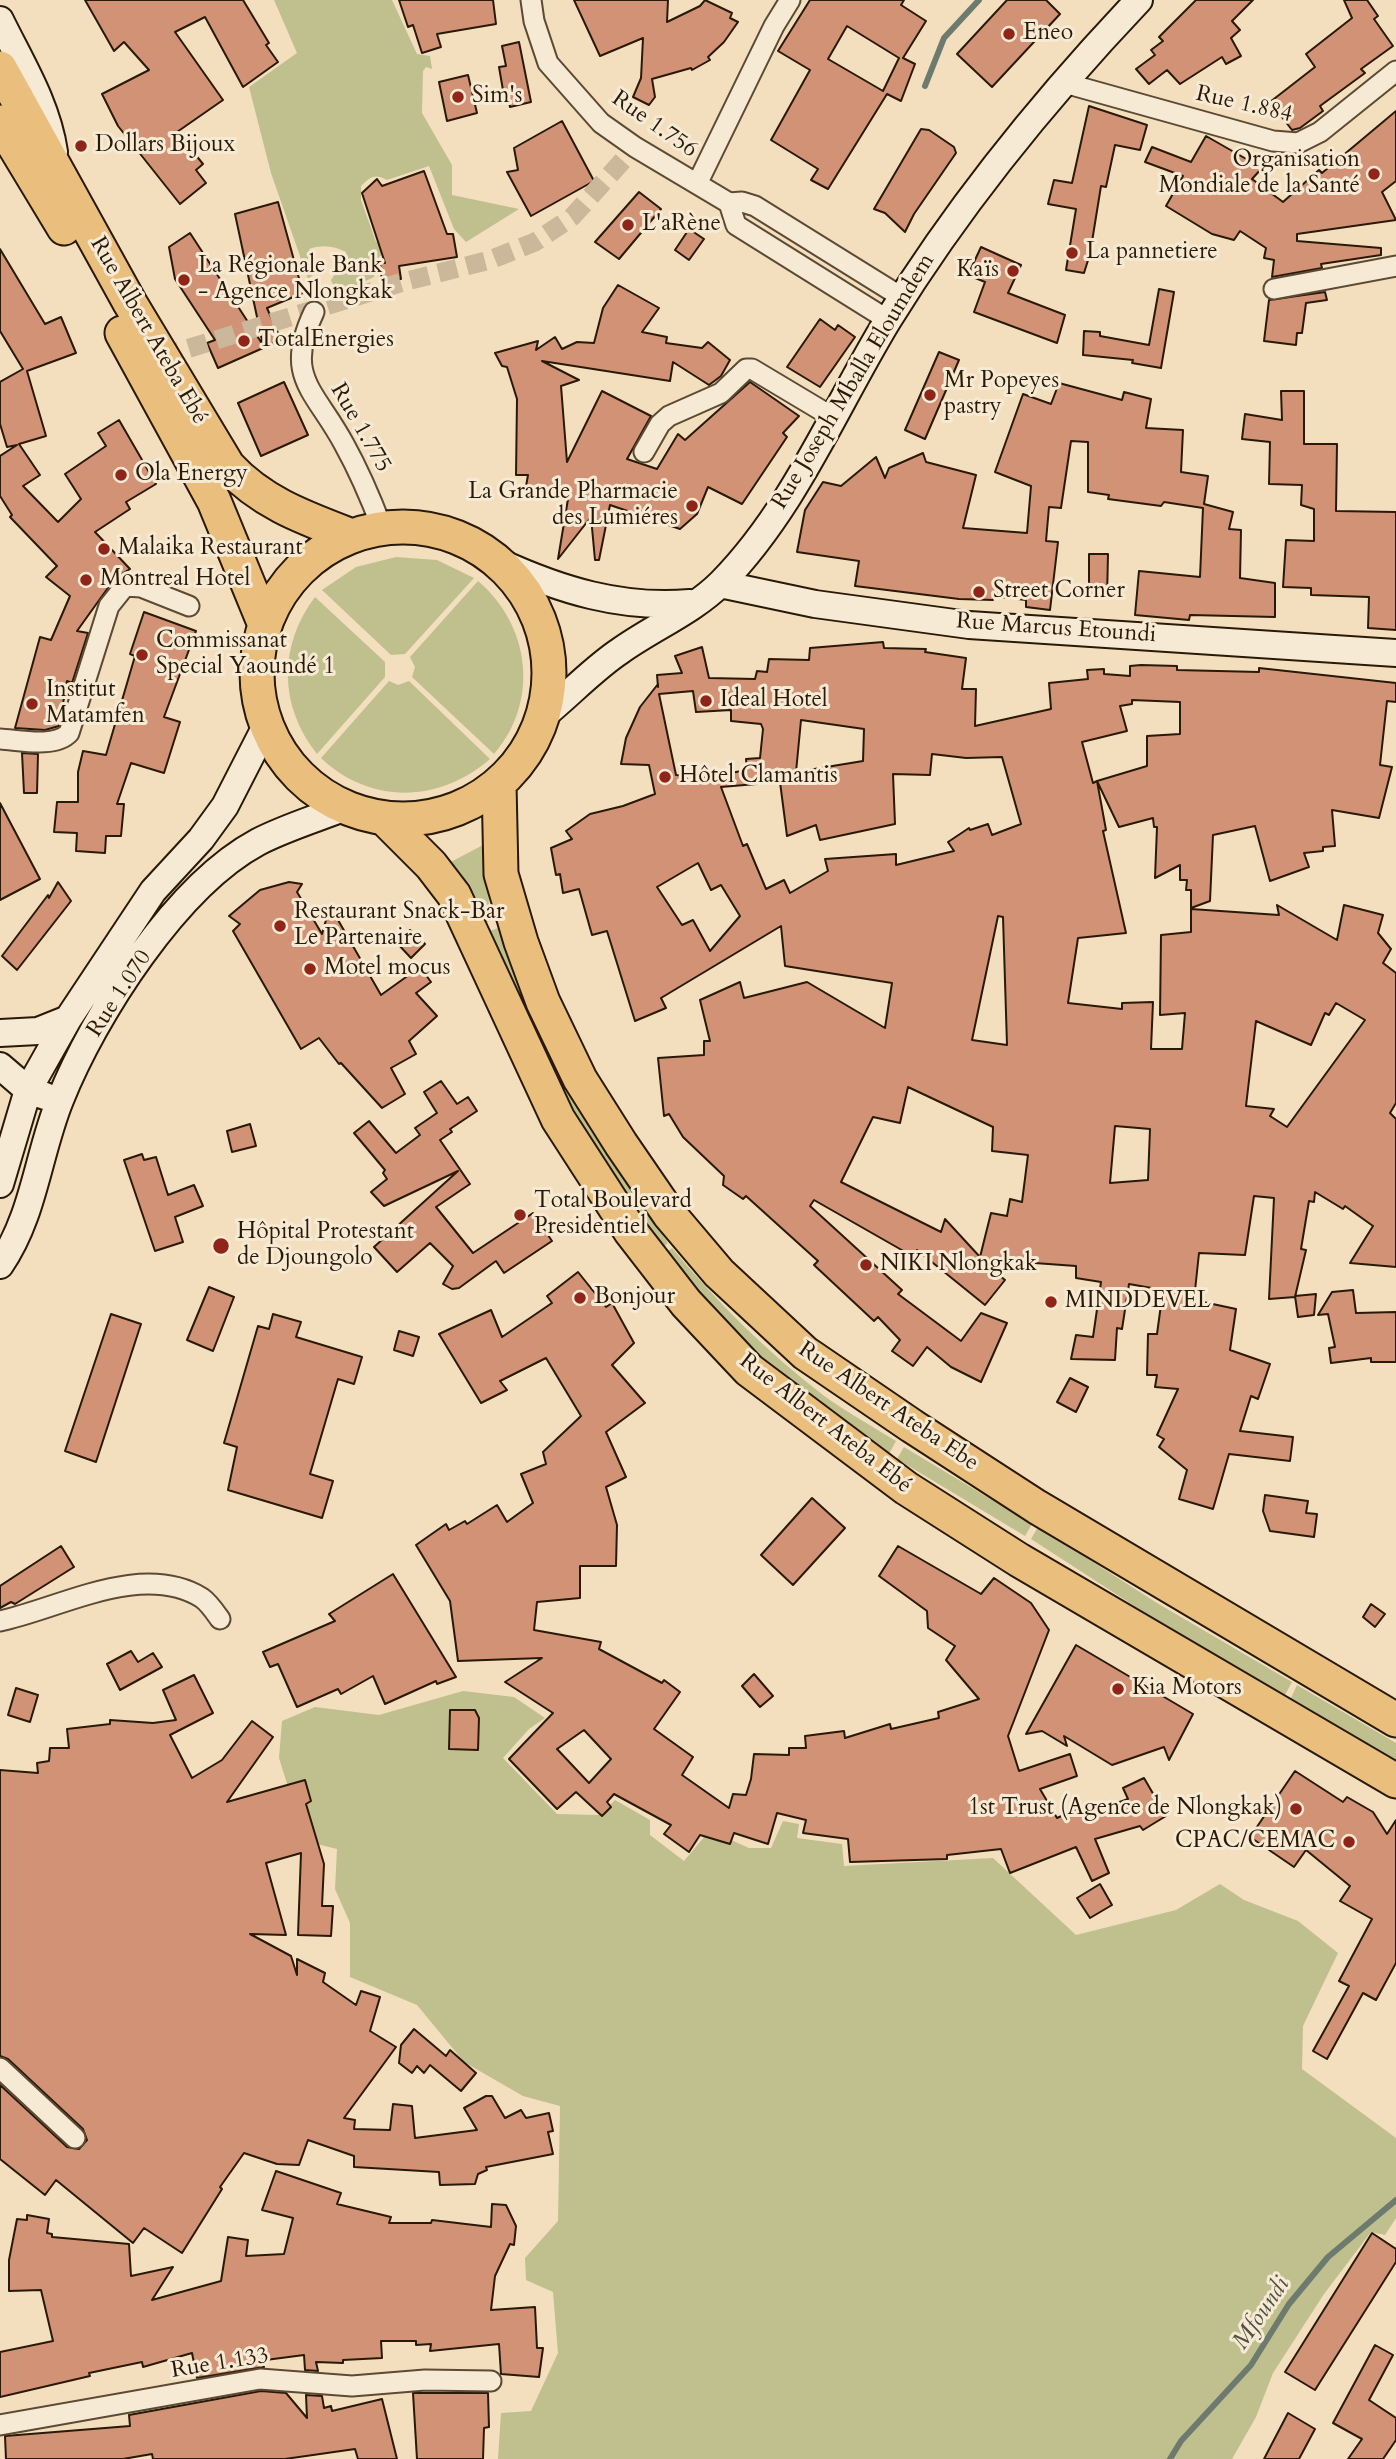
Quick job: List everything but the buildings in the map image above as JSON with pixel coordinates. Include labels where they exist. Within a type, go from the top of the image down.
[{"type":"highway","name":"Rue Albert Ateba Ebé","points":[[0,68],[56,164],[130,303],[228,466],[246,486],[301,517],[367,532]]},
{"type":"highway","name":"Rue Albert Ateba Ebé","points":[[0,122],[49,200],[214,501],[265,625]]},
{"type":"highway","points":[[413,526],[444,532],[473,544],[499,562],[522,587],[538,616],[548,648],[549,682],[543,716],[526,753],[499,784],[474,802],[446,814],[416,820],[386,820],[343,808],[310,788],[284,760],[266,726],[256,675],[265,625],[279,596],[298,570],[323,550],[367,532],[413,526]]},
{"type":"highway","name":"Rue Albert Ateba Ebe","points":[[499,784],[501,874],[520,942],[543,1002],[580,1079],[621,1144],[668,1214],[719,1273],[805,1353],[912,1426],[1037,1507],[1396,1720]]},
{"type":"highway","name":"Rue Albert Ateba Ebé","points":[[386,820],[431,865],[454,895],[558,1119],[631,1232],[686,1303],[749,1370],[906,1488],[1008,1553],[1396,1781]]},
{"type":"main road","name":"Rue Joseph Mballa Eloumdem","points":[[543,716],[617,653],[720,584],[776,512],[834,418],[888,320],[976,190],[1061,82],[1139,0]]},
{"type":"main road","points":[[0,20],[49,125],[56,164]]},
{"type":"main road","points":[[499,562],[548,584],[589,595],[637,605],[695,603]]},
{"type":"main road","name":"Rue Marcus Etoundi","points":[[720,584],[826,606],[969,625],[1396,653]]},
{"type":"main road","name":"Rue 1.070","points":[[0,1184],[28,1090],[68,1019],[153,891],[201,839],[225,806],[266,726]]},
{"type":"main road","name":"Rue 1.070","points":[[0,1265],[11,1248],[36,1182],[60,1101],[98,1020],[173,914],[219,868],[258,842],[343,808]]},
{"type":"main road","points":[[0,1033],[38,1031],[68,1019]]},
{"type":"main road","points":[[0,1066],[28,1090],[60,1101]]},
{"type":"street","name":"Rue 1.756","points":[[531,0],[534,21],[548,63],[601,123],[729,203],[742,202],[755,206],[903,298]]},
{"type":"street","points":[[697,184],[774,26],[790,0]]},
{"type":"street","name":"Rue 1.884","points":[[1061,82],[1273,141],[1298,143],[1320,132],[1396,71]]},
{"type":"street","name":"Rue 1.756","points":[[729,203],[736,225],[888,320]]},
{"type":"street","points":[[1274,289],[1396,266]]},
{"type":"street","name":"Rue 1.775","points":[[314,312],[302,337],[299,357],[303,377],[348,451],[368,491],[367,532]]},
{"type":"street","points":[[644,452],[660,424],[669,416],[721,393],[746,369],[752,369],[834,418]]},
{"type":"street","points":[[0,739],[47,741],[65,738],[69,733],[109,606],[125,586],[141,587],[189,606]]},
{"type":"street","points":[[0,1621],[113,1586],[131,1583],[187,1592],[204,1599],[220,1619]]},
{"type":"street","points":[[0,2068],[75,2138]]},
{"type":"street","name":"Rue 1.133","points":[[0,2425],[260,2379],[352,2386],[425,2380],[491,2382]]},
{"type":"green space","points":[[274,0],[392,0],[417,54],[430,56],[432,69],[426,67],[423,71],[422,113],[452,165],[452,195],[519,209],[466,242],[454,229],[429,166],[387,180],[373,177],[361,186],[361,200],[376,242],[383,243],[388,249],[377,259],[374,277],[355,286],[334,287],[331,280],[346,258],[346,252],[324,246],[309,249],[315,273],[308,279],[271,173],[249,87],[297,53]]},
{"type":"green space","points":[[396,557],[437,560],[474,578],[405,654],[391,655],[322,590],[356,567]]},
{"type":"green space","points":[[478,581],[496,599],[509,619],[523,664],[523,688],[518,711],[509,733],[494,754],[412,677],[415,667],[410,657]]},
{"type":"green space","points":[[315,597],[385,662],[385,677],[317,754],[295,716],[288,676],[294,635]]},
{"type":"green space","points":[[389,681],[398,685],[409,681],[490,759],[470,774],[449,784],[405,793],[383,791],[340,773],[321,758]]},
{"type":"green space","points":[[485,844],[489,904],[494,919],[483,924],[445,865]]},
{"type":"green space","points":[[498,928],[551,1057],[542,1062],[487,932]]},
{"type":"green space","points":[[555,1063],[614,1164],[668,1243],[661,1249],[545,1068]]},
{"type":"green space","points":[[672,1248],[725,1307],[802,1379],[896,1441],[889,1454],[816,1406],[744,1342],[664,1254]]},
{"type":"green space","points":[[904,1447],[1032,1524],[1025,1536],[897,1459]]},
{"type":"green space","points":[[1038,1527],[1157,1603],[1292,1682],[1285,1695],[1153,1618],[1031,1539]]},
{"type":"green space","points":[[1297,1685],[1396,1743],[1396,1760],[1291,1698]]},
{"type":"green space","points":[[463,1691],[514,1697],[545,1718],[529,1729],[503,1758],[557,1814],[599,1815],[615,1800],[650,1820],[650,1835],[684,1861],[705,1836],[720,1835],[749,1848],[771,1848],[783,1821],[799,1824],[797,1838],[842,1844],[844,1866],[993,1858],[1076,1935],[1176,1910],[1220,1884],[1244,1900],[1298,1921],[1338,1953],[1303,2026],[1302,2069],[1396,2138],[1396,2218],[1385,2235],[1371,2232],[1324,2294],[1273,2373],[1256,2417],[1232,2459],[498,2459],[501,2413],[531,2411],[558,2353],[553,2292],[526,2280],[525,2258],[558,2221],[560,2106],[523,2096],[464,2062],[417,2005],[350,1977],[350,1923],[335,1889],[337,1849],[309,1842],[300,1825],[279,1758],[282,1721],[315,1707],[379,1715]]},
{"type":"waterway","points":[[925,86],[944,38],[979,0]]},
{"type":"waterway","name":"Mfoundi","points":[[1170,2459],[1181,2441],[1251,2365],[1289,2304],[1328,2257],[1396,2200]]},
{"type":"tunnel","points":[[161,357],[403,282],[490,260],[535,242],[572,217],[635,147]]},
{"type":"place","name":"Eneo","points":[[1009,34]]},
{"type":"place","name":"Sim's","points":[[458,97]]},
{"type":"place","name":"Dollars Bijoux","points":[[81,146]]},
{"type":"place","name":"Organisation Mondiale de la Santé","points":[[1374,174]]},
{"type":"place","name":"L'aRène","points":[[628,225]]},
{"type":"place","name":"La pannetiere","points":[[1072,253]]},
{"type":"place","name":"Kaïs","points":[[1013,271]]},
{"type":"place","name":"La Régionale Bank - Agence Nlongkak","points":[[184,280]]},
{"type":"place","name":"TotalEnergies","points":[[244,341]]},
{"type":"place","name":"Mr Popeyes pastry","points":[[930,395]]},
{"type":"place","name":"Ola Energy","points":[[121,475]]},
{"type":"place","name":"La Grande Pharmacie des Lumiéres","points":[[692,506]]},
{"type":"place","name":"Malaika Restaurant","points":[[104,549]]},
{"type":"place","name":"Montreal Hotel","points":[[86,580]]},
{"type":"place","name":"Street Corner","points":[[979,592]]},
{"type":"place","name":"Commissanat Special Yaoundé 1","points":[[142,655]]},
{"type":"place","name":"Ideal Hotel","points":[[706,701]]},
{"type":"place","name":"Institut Matamfen","points":[[32,704]]},
{"type":"place","name":"Hôtel Clamantis","points":[[665,777]]},
{"type":"place","name":"Restaurant Snack-Bar Le Partenaire","points":[[280,926]]},
{"type":"place","name":"Motel mocus","points":[[310,969]]},
{"type":"place","name":"Total Boulevard Presidentiel","points":[[520,1215]]},
{"type":"place","name":"Hôpital Protestant de Djoungolo","points":[[221,1246]]},
{"type":"place","name":"NIKI Nlongkak","points":[[866,1265]]},
{"type":"place","name":"Bonjour","points":[[580,1298]]},
{"type":"place","name":"MINDDEVEL","points":[[1051,1302]]},
{"type":"place","name":"Kia Motors","points":[[1118,1689]]},
{"type":"place","name":"1st Trust (Agence de Nlongkak)","points":[[1296,1809]]},
{"type":"place","name":"CPAC/CEMAC","points":[[1349,1842]]}]
